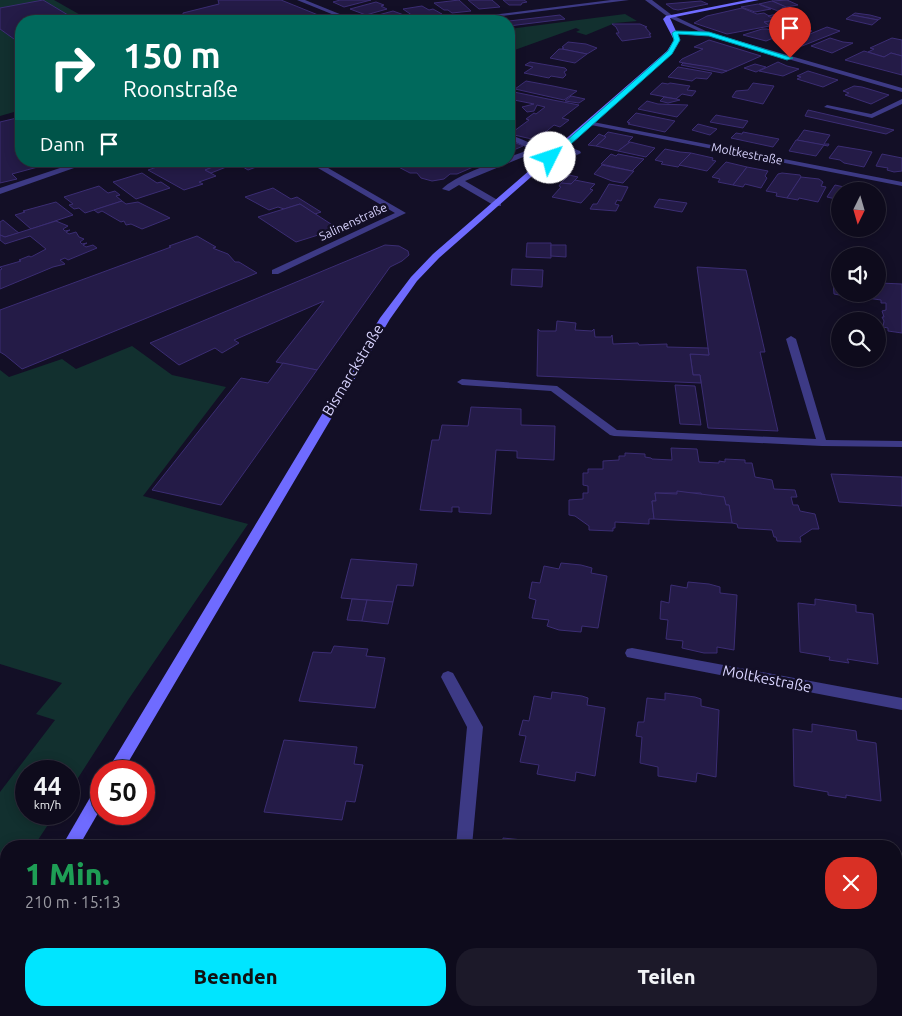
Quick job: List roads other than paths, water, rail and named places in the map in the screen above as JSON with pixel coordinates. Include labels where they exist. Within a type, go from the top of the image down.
[{"type":"main road","points":[[676,36],[666,19],[670,16],[756,0]]},
{"type":"main road","name":"Bismarckstraße","points":[[122,760],[384,318],[414,279],[436,256],[592,123],[670,52],[676,36]]},
{"type":"main road","points":[[74,840],[90,812]]},
{"type":"street","points":[[300,0],[339,15]]},
{"type":"street","points":[[498,15],[626,0]]},
{"type":"street","points":[[648,0],[670,16]]},
{"type":"street","points":[[676,36],[709,34],[902,90]]},
{"type":"street","name":"Moltkestraße","points":[[592,123],[902,184]]},
{"type":"street","points":[[515,158],[537,149],[564,147]]},
{"type":"street","points":[[0,191],[72,167]]},
{"type":"street","name":"Salinenstraße","points":[[275,272],[402,213],[321,167]]},
{"type":"street","points":[[446,189],[459,181],[493,167]]},
{"type":"street","points":[[459,181],[498,204]]},
{"type":"street","name":"Moltkestraße","points":[[632,653],[902,704]]},
{"type":"street","points":[[448,677],[475,727],[465,840]]},
{"type":"lane","points":[[670,16],[709,34]]},
{"type":"lane","points":[[827,107],[872,116],[902,101]]},
{"type":"lane","points":[[515,139],[537,149]]},
{"type":"lane","points":[[564,147],[577,153]]},
{"type":"lane","points":[[791,340],[822,443]]},
{"type":"lane","points":[[462,382],[554,388],[614,433],[822,443],[902,444]]}]
